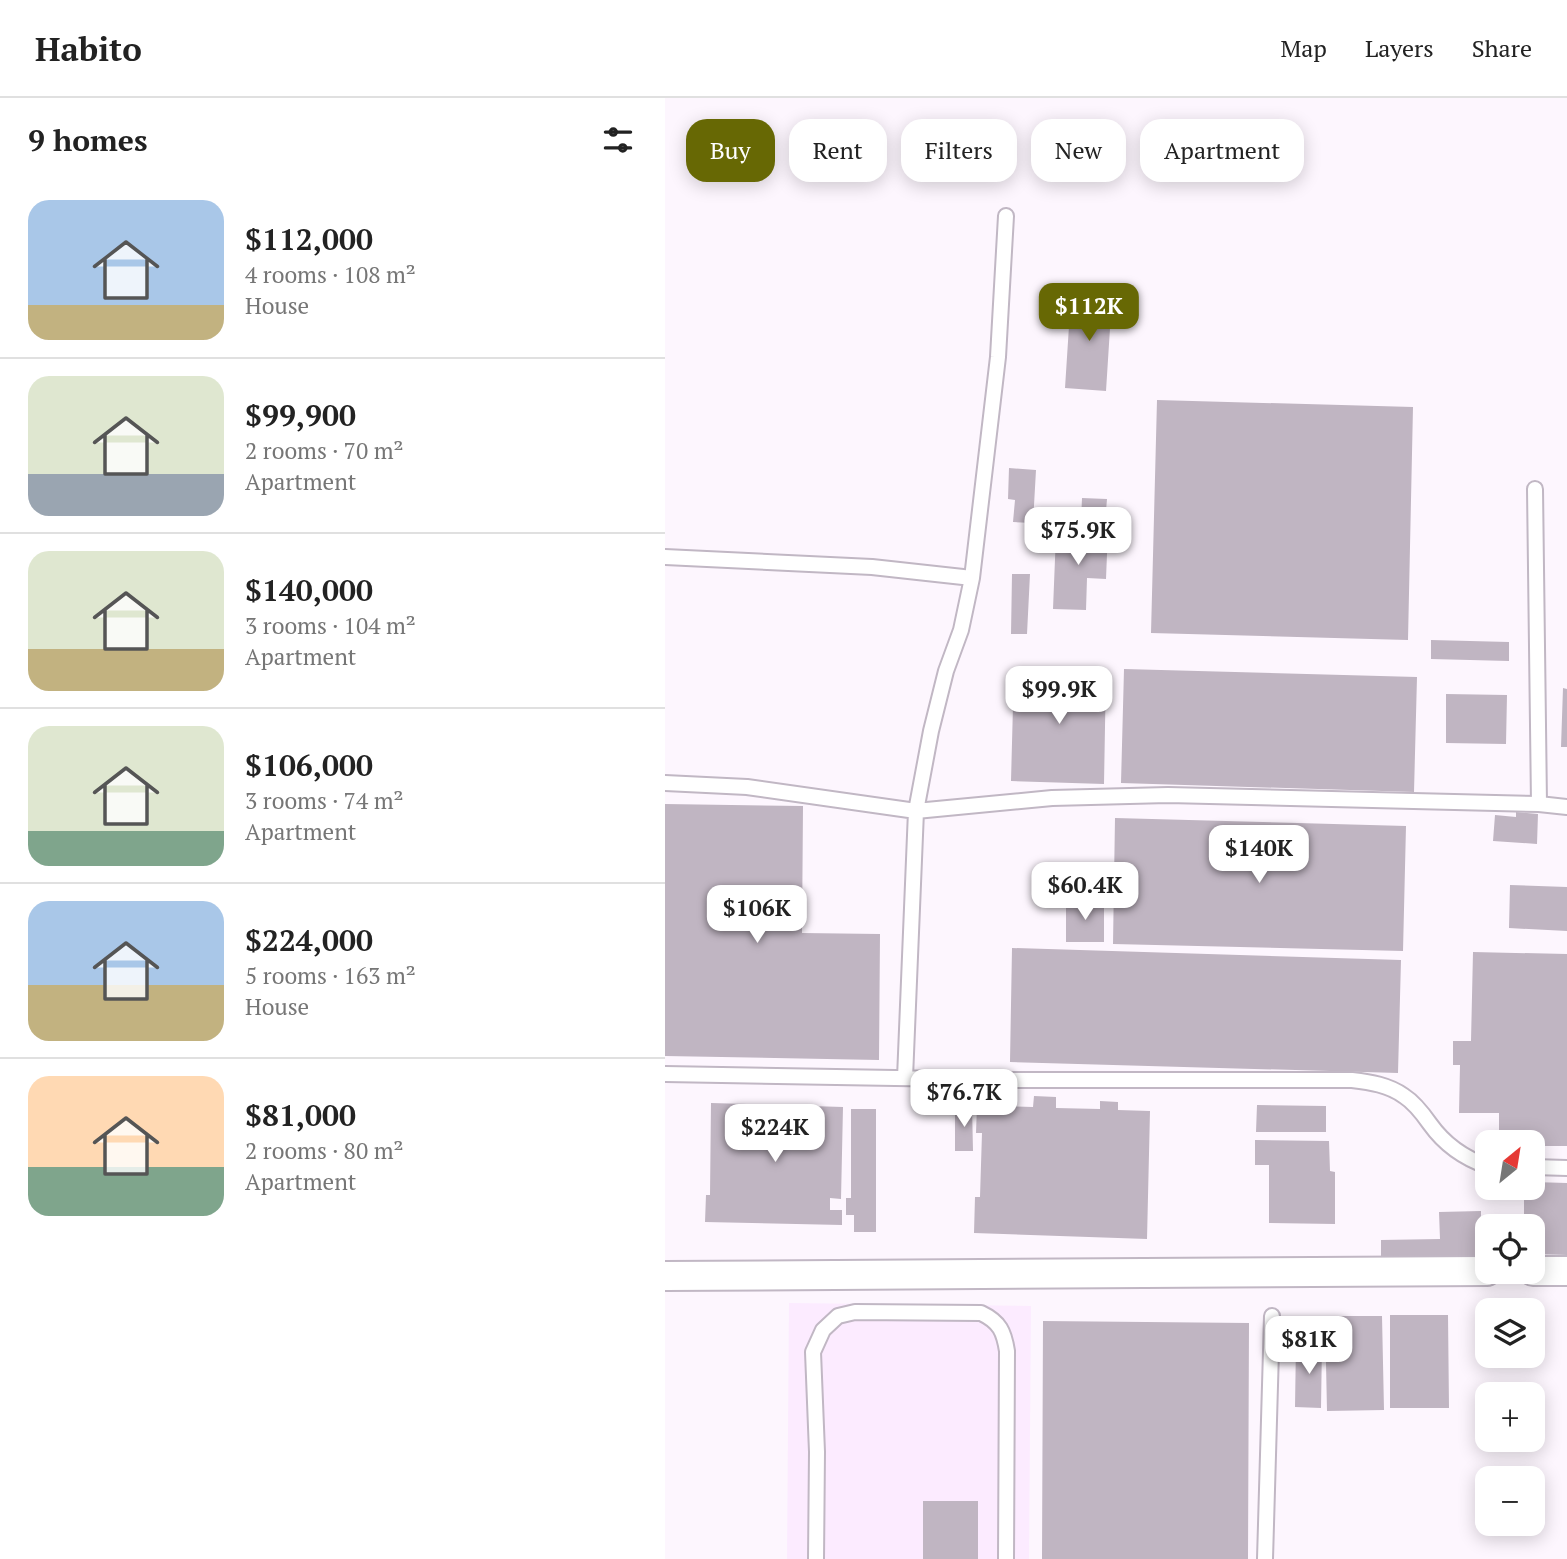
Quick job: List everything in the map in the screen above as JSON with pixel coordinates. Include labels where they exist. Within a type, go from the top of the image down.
[{"type":"street","points":[[665,1276],[1475,1271]]},
{"type":"street","points":[[1545,1271],[1567,1271]]},
{"type":"lane","points":[[905,1078],[916,811],[946,671],[961,630],[972,578],[998,357],[1006,216]]},
{"type":"lane","points":[[1535,489],[1539,804]]},
{"type":"lane","points":[[665,557],[872,567],[972,578]]},
{"type":"lane","points":[[665,783],[747,787],[916,811],[1052,797],[1168,795],[1539,804],[1567,807]]},
{"type":"lane","points":[[665,1074],[1352,1080],[1378,1083],[1404,1095],[1421,1111],[1448,1146],[1475,1162]]},
{"type":"lane","points":[[1545,1167],[1567,1168]]},
{"type":"lane","points":[[816,1559],[817,1452],[813,1352],[823,1330],[838,1317],[855,1312],[981,1313],[995,1320],[1004,1333],[1007,1352],[1006,1559]]},
{"type":"lane","points":[[1265,1559],[1272,1316]]},
{"type":"shaded area","points":[[789,1303],[1031,1306],[1029,1559],[787,1559]]},
{"type":"building","points":[[1071,295],[1112,297],[1106,391],[1065,388]]},
{"type":"building","points":[[1157,400],[1413,407],[1408,640],[1151,633]]},
{"type":"building","points":[[1009,468],[1036,470],[1033,523],[1013,522],[1015,500],[1008,499]]},
{"type":"building","points":[[1082,498],[1107,499],[1105,523],[1081,522]]},
{"type":"building","points":[[1085,528],[1108,529],[1106,579],[1087,578],[1086,610],[1053,609],[1056,534],[1085,535]]},
{"type":"building","points":[[1012,574],[1030,574],[1027,634],[1011,634]]},
{"type":"building","points":[[1431,640],[1509,642],[1509,661],[1431,659]]},
{"type":"building","points":[[1014,668],[1106,670],[1104,784],[1011,781]]},
{"type":"building","points":[[1124,669],[1417,677],[1414,792],[1121,783]]},
{"type":"building","points":[[1563,688],[1567,689],[1567,747],[1561,747]]},
{"type":"building","points":[[1446,694],[1507,695],[1506,744],[1446,743]]},
{"type":"building","points":[[665,804],[803,806],[802,933],[880,934],[879,1060],[665,1056]]},
{"type":"building","points":[[1516,812],[1538,814],[1537,844],[1493,841],[1495,815],[1516,817]]},
{"type":"building","points":[[1115,818],[1406,826],[1403,951],[1113,944]]},
{"type":"building","points":[[1510,885],[1567,887],[1567,931],[1509,928]]},
{"type":"building","points":[[1066,902],[1104,902],[1104,942],[1066,942]]},
{"type":"building","points":[[1012,948],[1401,960],[1398,1073],[1010,1062]]},
{"type":"building","points":[[1473,952],[1567,954],[1567,1146],[1545,1146],[1545,1130],[1499,1130],[1499,1113],[1459,1113],[1460,1065],[1453,1065],[1453,1041],[1471,1041]]},
{"type":"building","points":[[1034,1096],[1056,1097],[1056,1108],[1100,1109],[1100,1101],[1118,1102],[1118,1110],[1150,1111],[1147,1239],[974,1233],[975,1197],[980,1197],[982,1133],[976,1133],[977,1105],[1033,1107]]},
{"type":"building","points":[[711,1103],[843,1107],[841,1199],[830,1198],[830,1210],[842,1210],[842,1225],[705,1222],[706,1195],[710,1195]]},
{"type":"building","points":[[1257,1105],[1326,1106],[1326,1132],[1256,1132]]},
{"type":"building","points":[[972,1106],[973,1151],[955,1151],[955,1107]]},
{"type":"building","points":[[851,1109],[876,1109],[876,1232],[854,1232],[854,1215],[846,1215],[846,1198],[851,1198]]},
{"type":"building","points":[[1255,1140],[1329,1141],[1330,1171],[1335,1172],[1335,1224],[1269,1223],[1269,1165],[1255,1165]]},
{"type":"building","points":[[1545,1182],[1567,1183],[1567,1255],[1545,1254],[1545,1214],[1524,1214],[1524,1200],[1545,1200]]},
{"type":"building","points":[[1481,1211],[1481,1214],[1475,1214],[1475,1259],[1381,1260],[1381,1240],[1440,1239],[1439,1212]]},
{"type":"building","points":[[1390,1315],[1448,1315],[1449,1408],[1390,1408]]},
{"type":"building","points":[[1325,1316],[1382,1316],[1384,1410],[1327,1411]]},
{"type":"building","points":[[1043,1321],[1249,1323],[1248,1559],[1042,1559]]},
{"type":"building","points":[[1296,1343],[1322,1344],[1321,1408],[1295,1407]]},
{"type":"building","points":[[923,1501],[978,1501],[978,1559],[923,1559]]}]
